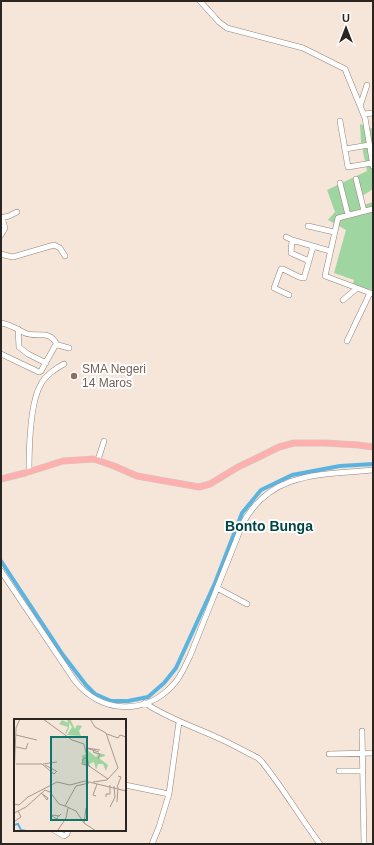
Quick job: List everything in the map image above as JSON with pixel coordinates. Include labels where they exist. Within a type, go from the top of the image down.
[{"type":"main road","points":[[1,479],[63,461],[98,460],[134,475],[199,487],[210,484],[238,467],[279,447],[294,443],[358,444],[373,447]]},
{"type":"street","points":[[200,1],[219,22],[227,28],[303,48],[343,67],[346,70],[364,114],[373,165],[348,167],[340,121]]},
{"type":"street","points":[[360,106],[367,85]]},
{"type":"street","points":[[364,114],[373,112]]},
{"type":"street","points":[[345,149],[369,145]]},
{"type":"street","points":[[356,179],[364,211]]},
{"type":"street","points":[[340,183],[348,215]]},
{"type":"street","points":[[347,341],[372,294],[325,277],[330,251],[338,218],[373,209]]},
{"type":"street","points":[[1,235],[5,226],[2,218],[17,212]]},
{"type":"street","points":[[308,226],[334,232]]},
{"type":"street","points":[[286,237],[330,251]]},
{"type":"street","points":[[292,240],[290,252],[309,260]]},
{"type":"street","points":[[1,254],[13,256],[54,245],[60,248],[65,256]]},
{"type":"street","points":[[289,295],[274,288],[281,270],[283,269],[303,278],[313,246]]},
{"type":"street","points":[[343,300],[356,288]]},
{"type":"street","points":[[1,323],[11,325],[27,333],[52,338],[57,345],[69,348]]},
{"type":"street","points":[[18,329],[19,347],[28,354],[46,363]]},
{"type":"street","points":[[1,354],[39,372],[57,345]]},
{"type":"street","points":[[29,472],[30,439],[37,394],[42,382],[57,368],[64,364]]},
{"type":"street","points":[[98,460],[104,441]]},
{"type":"street","points":[[1,570],[75,681],[83,690],[102,702],[118,706],[128,707],[145,703],[166,691],[181,675],[218,588],[243,523],[249,513],[266,494],[279,486],[301,478],[373,470]]},
{"type":"street","points":[[218,588],[247,604]]},
{"type":"street","points":[[145,703],[179,722],[216,737],[260,760],[286,794],[298,815],[320,844]]},
{"type":"street","points":[[152,844],[169,794],[179,722]]},
{"type":"street","points":[[362,731],[364,844]]},
{"type":"street","points":[[329,754],[373,753]]},
{"type":"street","points":[[339,771],[363,771]]},
{"type":"street","points":[[126,785],[169,794]]},
{"type":"street","points":[[56,831],[64,836],[68,831]]},
{"type":"green space","points":[[360,124],[373,129],[373,189],[359,198],[361,206],[373,202],[373,290],[352,287],[354,280],[334,273],[346,230],[328,220],[335,212],[327,190],[367,171],[361,142]]},
{"type":"waterway","points":[[1,561],[63,655],[86,685],[95,694],[111,701],[128,701],[148,697],[164,683],[176,668],[215,583],[242,513],[261,490],[292,475],[340,466],[373,464]]},
{"type":"place","name":"SMA Negeri 14 Maros","points":[[74,376]]},
{"type":"district","name":"Bonto Bunga","points":[[269,526]]}]
